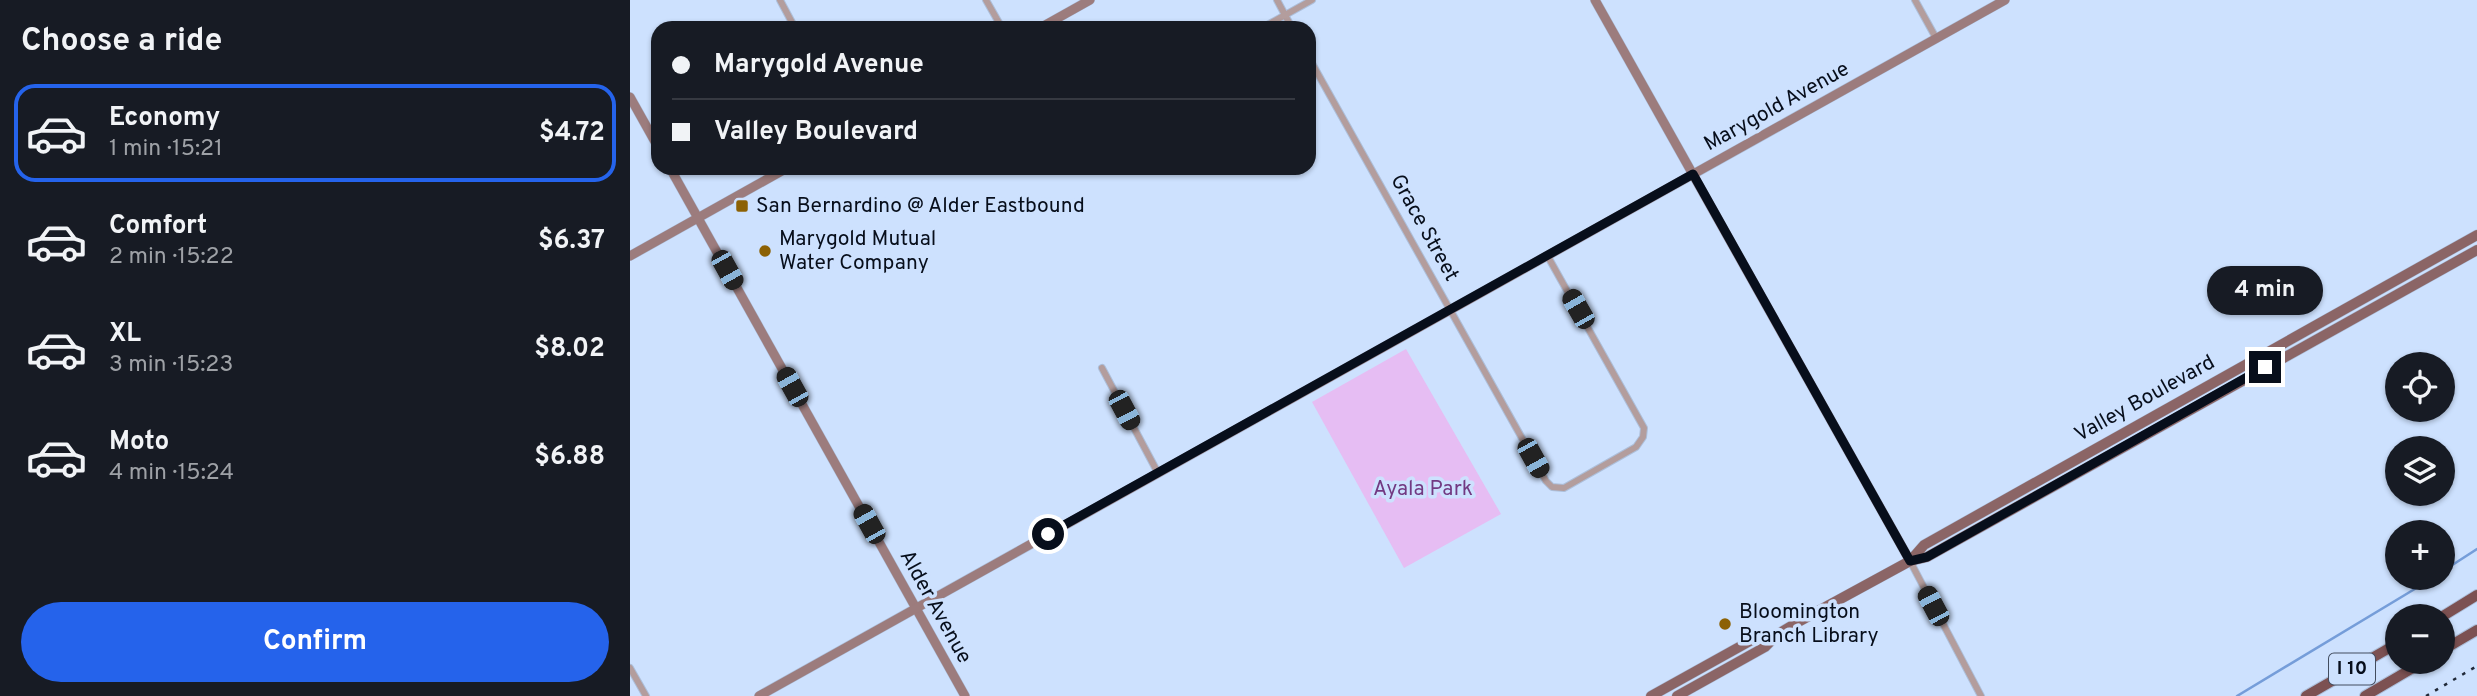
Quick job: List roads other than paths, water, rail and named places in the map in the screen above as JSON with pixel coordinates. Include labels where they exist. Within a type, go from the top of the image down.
[{"type":"highway","points":[[2455,609],[2477,595]]},
{"type":"highway","points":[[2455,643],[2477,630]]},
{"type":"highway","name":"I 10","points":[[2306,696],[2385,650]]},
{"type":"highway","name":"I 10","points":[[2365,696],[2403,674]]},
{"type":"main road","name":"Valley Boulevard","points":[[1910,561],[1924,545],[2477,234]]},
{"type":"main road","name":"Valley Boulevard","points":[[1677,696],[1765,648],[1778,634],[1910,561],[1927,557],[2477,250]]},
{"type":"main road","name":"Valley Boulevard","points":[[1651,696],[1759,636],[1778,634]]},
{"type":"street","points":[[780,0],[791,21]]},
{"type":"street","points":[[986,0],[998,21]]},
{"type":"street","points":[[1052,21],[1090,0]]},
{"type":"street","points":[[1277,0],[1288,21]]},
{"type":"street","points":[[1274,21],[1312,0]]},
{"type":"street","points":[[1595,0],[1910,561],[1981,696]]},
{"type":"street","points":[[1915,0],[1936,38]]},
{"type":"street","name":"Marygold Avenue","points":[[759,696],[2005,0]]},
{"type":"street","name":"Grace Street","points":[[1316,70],[1546,481],[1552,487],[1564,488],[1636,447],[1643,437],[1640,419],[1547,254]]},
{"type":"street","points":[[630,97],[651,134]]},
{"type":"street","name":"Alder Avenue","points":[[674,175],[965,696]]},
{"type":"street","points":[[630,256],[773,175]]},
{"type":"street","points":[[1102,369],[1158,473]]},
{"type":"street","points":[[630,668],[646,696]]},
{"type":"waterway","points":[[2455,563],[2477,549]]},
{"type":"waterway","points":[[2237,696],[2413,590]]},
{"type":"railway","points":[[2426,696],[2477,666]]},
{"type":"place","name":"San Bernardino @ Alder Eastbound","points":[[742,206]]},
{"type":"place","name":"Marygold Mutual Water Company","points":[[765,251]]},
{"type":"place","name":"Bloomington Branch Library","points":[[1725,624]]},
{"type":"park label","name":"Ayala Park","points":[[1423,489]]}]
